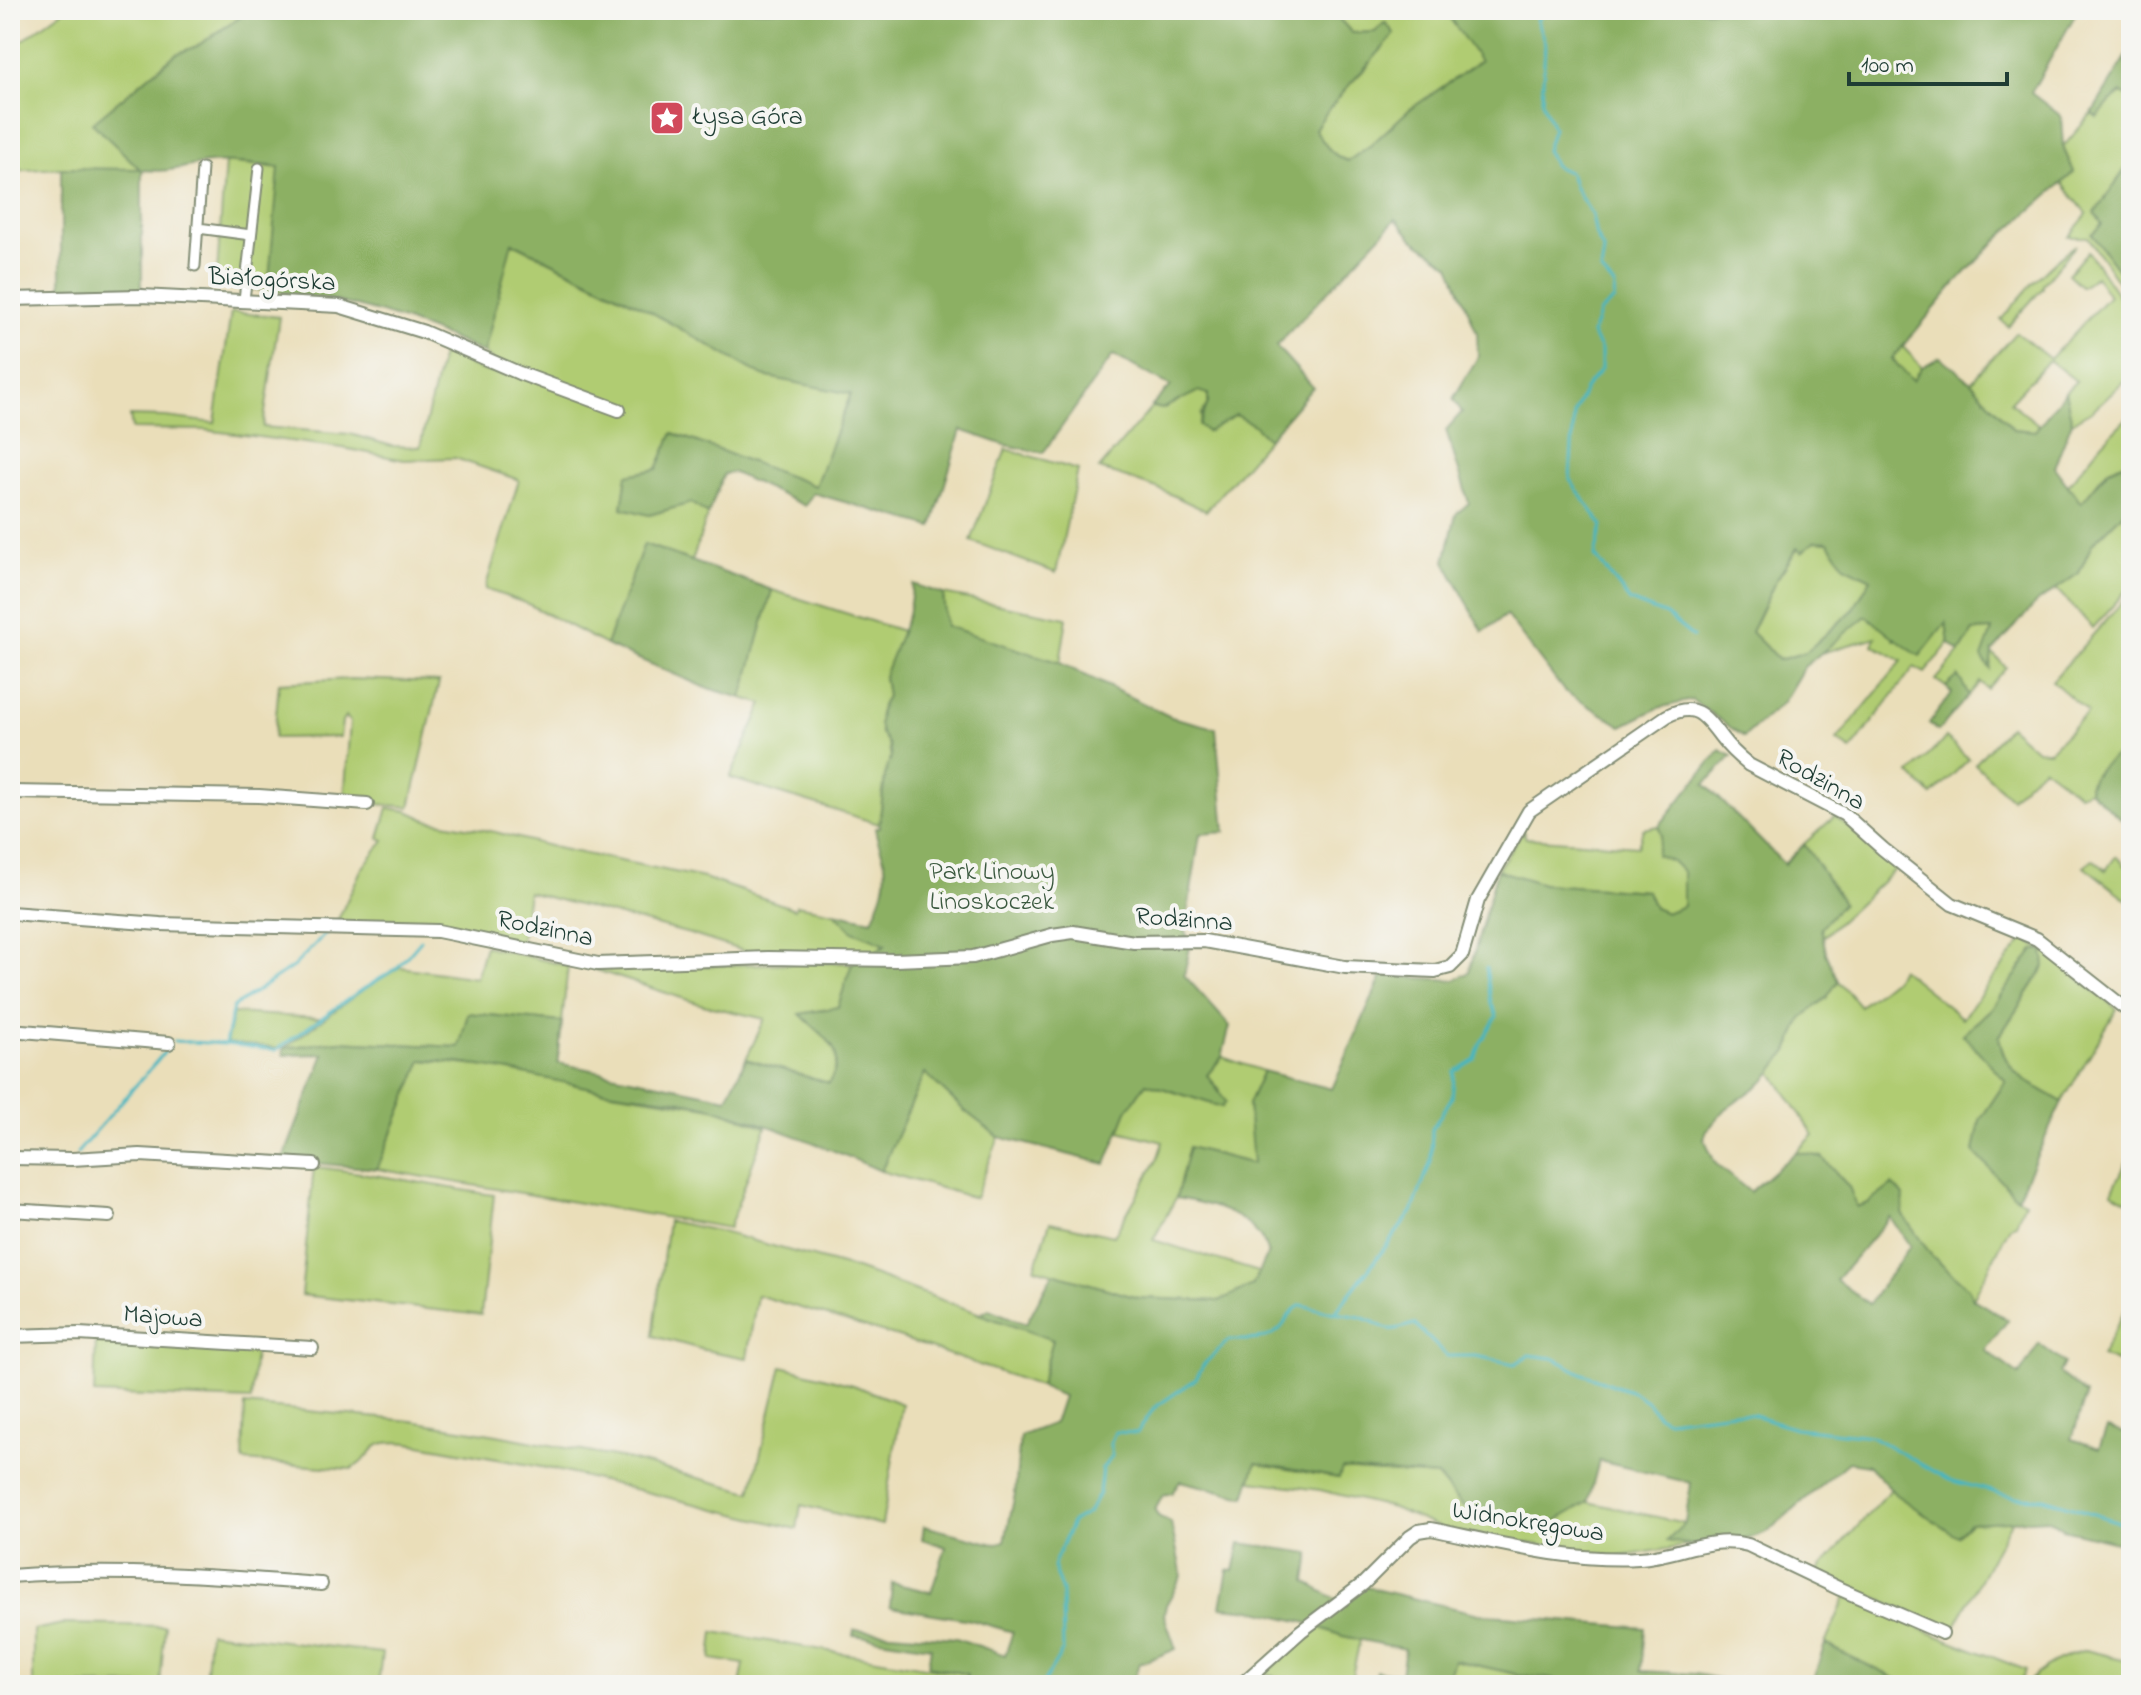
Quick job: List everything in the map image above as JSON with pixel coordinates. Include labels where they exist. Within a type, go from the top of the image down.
[{"type":"street","points":[[195,266],[202,168]]},
{"type":"street","points":[[244,300],[259,168]]},
{"type":"street","points":[[198,228],[251,235]]},
{"type":"street","name":"Białogórska","points":[[10,299],[112,296],[244,300],[322,304],[361,311],[424,332],[519,373],[619,410]]},
{"type":"street","name":"Rodzinna","points":[[10,913],[160,924],[438,931],[598,964],[768,958],[895,960],[973,957],[1073,932],[1134,942],[1204,941],[1345,967],[1435,971],[1450,967],[1462,955],[1478,900],[1529,811],[1667,716],[1686,709],[1702,714],[1730,748],[1749,765],[1845,815],[1952,904],[2037,939],[2131,1013]]},
{"type":"street","points":[[10,792],[259,796],[367,804]]},
{"type":"street","points":[[10,1030],[169,1043]]},
{"type":"street","points":[[10,1158],[72,1159],[140,1155],[314,1165]]},
{"type":"street","points":[[10,1210],[109,1216]]},
{"type":"street","name":"Majowa","points":[[10,1336],[79,1334],[312,1348]]},
{"type":"street","name":"Widnokręgowa","points":[[1241,1685],[1301,1631],[1363,1584],[1410,1537],[1419,1531],[1431,1529],[1570,1557],[1594,1558],[1640,1558],[1715,1541],[1735,1541],[1942,1633]]},
{"type":"street","points":[[10,1576],[92,1572],[193,1573],[321,1584]]},
{"type":"green space","points":[[64,10],[251,10],[197,46],[176,54],[93,123],[142,170],[61,168],[10,171],[10,50]]},
{"type":"green space","points":[[251,10],[1331,10],[1352,33],[1375,32],[1385,22],[1395,34],[1343,92],[1315,129],[1329,149],[1348,161],[1371,145],[1409,110],[1480,61],[1444,10],[2078,10],[2031,93],[2061,116],[2063,147],[2074,172],[1994,243],[1892,359],[1913,381],[1922,367],[1940,357],[1971,382],[2013,429],[2035,431],[2065,392],[2072,422],[2054,467],[2081,503],[2109,469],[2131,459],[2131,502],[2092,544],[2079,573],[2036,603],[1992,652],[1990,669],[1982,657],[1992,630],[1973,631],[1960,652],[1949,643],[1946,623],[1920,656],[1866,616],[1804,667],[1783,702],[1744,737],[1692,700],[1658,708],[1622,726],[1564,691],[1506,615],[1483,632],[1445,561],[1456,514],[1469,503],[1446,430],[1462,412],[1453,399],[1478,357],[1477,333],[1450,265],[1413,239],[1396,219],[1276,346],[1313,387],[1268,439],[1254,425],[1236,415],[1207,432],[1199,425],[1208,403],[1208,394],[1199,391],[1162,409],[1152,406],[1171,386],[1113,355],[1043,453],[1002,444],[961,430],[932,527],[813,493],[805,506],[732,472],[724,474],[708,514],[691,503],[649,515],[622,508],[627,475],[657,469],[673,433],[815,486],[851,394],[763,376],[637,304],[512,242],[484,353],[379,312],[325,299],[268,291],[279,167],[219,163],[169,170],[142,170],[142,292],[61,294],[61,168],[140,169],[92,123],[176,54],[197,46]],"holes":[[[1815,541],[1828,542],[1845,566],[1871,579],[1853,610],[1806,652],[1779,660],[1751,632],[1775,582],[1797,548],[1802,552]]]},
{"type":"green space","points":[[1331,10],[1383,10],[1389,16],[1396,10],[1444,10],[1481,60],[1409,110],[1371,145],[1348,161],[1329,149],[1315,129],[1334,100],[1371,63],[1375,32],[1352,33]]},
{"type":"green space","points":[[2131,49],[2131,99],[2122,93],[2097,117],[2092,113]]},
{"type":"green space","points":[[2123,93],[2131,99],[2131,161],[2095,213],[2102,224],[2092,234],[2131,287],[2131,308],[2128,297],[2088,237],[2069,237],[2087,214],[2062,183],[2074,172],[2063,147],[2092,113],[2098,117],[2110,102]]},
{"type":"green space","points":[[2131,161],[2131,287],[2092,234],[2102,224],[2095,213]]},
{"type":"green space","points":[[225,162],[280,168],[268,291],[216,287]]},
{"type":"green space","points":[[511,242],[637,304],[763,376],[851,393],[815,486],[673,433],[657,469],[627,476],[622,508],[650,515],[691,503],[708,514],[692,561],[644,544],[606,645],[528,604],[485,589],[519,480],[455,458],[404,460],[343,448],[205,430],[132,429],[130,416],[215,423],[231,312],[279,317],[263,427],[350,434],[392,446],[420,447],[442,354],[456,357],[482,370],[509,375],[484,353]]},
{"type":"green space","points":[[2076,245],[2008,326],[2001,320],[2045,270]]},
{"type":"green space","points":[[2088,251],[2124,305],[2126,379],[2093,410],[2072,422],[2065,392],[2076,381],[2049,360],[2010,402],[2039,425],[2035,431],[2013,429],[1971,382],[2016,332],[2050,359],[2109,296],[2096,276],[2082,287],[2068,274]]},
{"type":"green space","points":[[1902,346],[1922,367],[1913,381],[1892,359]]},
{"type":"green space","points":[[1199,390],[1208,394],[1208,403],[1201,415],[1206,431],[1236,415],[1254,425],[1268,439],[1206,511],[1157,488],[1099,469],[1152,407],[1162,409]]},
{"type":"green space","points":[[2131,414],[2131,459],[2108,469],[2081,503],[2068,485],[2102,443]]},
{"type":"green space","points":[[1006,449],[1078,470],[1056,573],[971,541]]},
{"type":"green space","points":[[2131,502],[2131,585],[2093,628],[2056,589],[2079,573],[2092,544]]},
{"type":"green space","points":[[1815,541],[1829,542],[1845,566],[1872,578],[1853,610],[1806,652],[1779,660],[1751,632],[1775,582],[1798,548]]},
{"type":"green space","points":[[644,544],[772,590],[742,698],[704,687],[606,645]]},
{"type":"green space","name":"Park Linowy Linoskoczek","points":[[913,584],[943,594],[946,626],[1060,663],[1171,717],[1216,728],[1225,832],[1200,834],[1185,929],[1190,947],[1184,975],[1230,1026],[1222,1057],[1207,1075],[1226,1102],[1222,1107],[1146,1083],[1127,1111],[1106,1164],[999,1137],[965,1111],[925,1073],[881,1171],[800,1137],[702,1105],[611,1092],[488,1067],[422,1060],[377,1169],[283,1160],[324,1054],[283,1055],[284,1048],[338,1041],[459,1047],[468,1013],[562,1022],[558,1063],[727,1098],[746,1059],[829,1083],[836,1061],[835,1052],[825,1037],[800,1014],[838,1007],[852,963],[869,957],[886,944],[853,931],[834,912],[872,920],[884,886],[885,864],[875,827],[879,827],[885,776],[891,757],[889,745],[881,733],[880,710],[887,696],[884,676],[908,615]]},
{"type":"green space","points":[[772,590],[902,631],[884,676],[887,696],[880,710],[881,733],[889,745],[891,757],[885,776],[879,824],[730,778],[763,704],[742,698]]},
{"type":"green space","points":[[2131,592],[2131,749],[2125,749],[2089,782],[2089,790],[2079,794],[2043,767],[2011,798],[1975,764],[2009,726],[2036,750],[2049,751],[2088,712],[2052,681]]},
{"type":"green space","points":[[943,594],[1067,618],[1060,663],[946,626]]},
{"type":"green space","points":[[1866,615],[1887,629],[1894,640],[1946,622],[1949,643],[1925,673],[1914,667],[1851,750],[1837,740],[1902,661],[1873,645],[1876,637],[1821,653]]},
{"type":"green space","points":[[1993,630],[1992,653],[2006,667],[1987,689],[1980,682],[1969,695],[1958,677],[1946,687],[1936,680],[1973,631]]},
{"type":"green space","points":[[1958,676],[1969,695],[1938,731],[1929,723],[1952,693],[1946,687]]},
{"type":"green space","points":[[349,679],[439,682],[410,807],[344,801],[350,722],[346,716],[340,737],[274,738],[279,683]]},
{"type":"green space","points":[[1946,738],[1969,759],[1932,795],[1910,774]]},
{"type":"green space","points":[[2125,749],[2131,749],[2131,828],[2089,790],[2097,772]]},
{"type":"green space","points":[[1720,750],[1732,756],[1705,784],[1784,864],[1804,844],[1843,903],[1821,927],[1826,953],[1838,981],[1827,997],[1802,1018],[1788,1051],[1765,1081],[1726,1109],[1707,1130],[1704,1138],[1715,1163],[1750,1192],[1796,1152],[1822,1157],[1849,1187],[1857,1207],[1868,1203],[1892,1185],[1904,1196],[1902,1214],[1932,1256],[1969,1289],[1973,1299],[2008,1320],[1985,1350],[2019,1375],[2039,1344],[2064,1363],[2059,1373],[2086,1394],[2072,1439],[2099,1448],[2107,1428],[2131,1435],[2131,1573],[2118,1575],[2129,1545],[2063,1529],[2048,1519],[1970,1523],[1957,1536],[1896,1495],[1868,1465],[1848,1462],[1767,1532],[1739,1542],[1692,1545],[1667,1541],[1685,1523],[1691,1483],[1599,1461],[1588,1502],[1552,1523],[1463,1507],[1437,1476],[1342,1469],[1339,1478],[1256,1463],[1245,1497],[1180,1481],[1172,1493],[1163,1495],[1155,1510],[1158,1516],[1171,1523],[1182,1576],[1164,1615],[1176,1649],[1139,1664],[1132,1685],[963,1685],[967,1674],[928,1666],[931,1647],[853,1635],[854,1630],[956,1638],[1005,1655],[1013,1632],[971,1620],[890,1607],[892,1583],[931,1592],[946,1547],[922,1539],[924,1526],[994,1544],[1005,1541],[1015,1494],[1020,1436],[1054,1423],[1063,1396],[1040,1386],[1053,1340],[979,1314],[989,1309],[1026,1324],[1053,1273],[1138,1298],[1219,1301],[1253,1285],[1268,1254],[1254,1230],[1218,1208],[1176,1198],[1189,1147],[1253,1164],[1248,1104],[1263,1071],[1332,1089],[1382,976],[1455,980],[1469,972],[1497,870],[1543,884],[1647,891],[1654,908],[1666,913],[1683,906],[1683,872],[1672,861],[1656,855],[1661,835],[1659,826]],"holes":[[[1890,1217],[1910,1246],[1869,1304],[1836,1280]]]},
{"type":"green space","points":[[388,808],[408,811],[427,820],[704,878],[795,909],[796,905],[834,912],[853,931],[886,943],[869,957],[753,954],[690,934],[528,892],[521,942],[447,924],[335,926],[361,870],[384,840],[379,838]]},
{"type":"green space","points":[[1835,816],[1897,868],[1823,937],[1821,927],[1843,903],[1804,844]]},
{"type":"green space","points":[[1659,826],[1672,861],[1683,872],[1683,906],[1666,913],[1654,908],[1647,891],[1543,884],[1497,870],[1523,831],[1526,838],[1638,846],[1643,829]]},
{"type":"green space","points":[[2116,856],[2131,871],[2131,903],[2084,866],[2093,859],[2106,870]]},
{"type":"green space","points":[[2024,939],[2043,950],[2117,1009],[2062,1102],[2013,1070],[1999,1037],[2045,967],[2034,950],[1992,1008],[1963,1034],[2006,1081],[1980,1120],[2017,1198],[2025,1201],[2016,1224],[2010,1226],[1973,1299],[1969,1289],[1932,1256],[1902,1214],[1904,1196],[1892,1186],[1857,1207],[1849,1187],[1822,1157],[1796,1152],[1814,1135],[1772,1072],[1788,1051],[1802,1018],[1827,997],[1838,981],[1860,1006],[1895,978],[1900,968],[1962,1018]]},
{"type":"green space","points":[[485,946],[568,966],[562,1022],[468,1013],[460,1047],[338,1041],[284,1048],[360,992],[400,967],[476,978]]},
{"type":"green space","points":[[2034,950],[2043,950],[2045,966],[1999,1037],[2013,1070],[2062,1102],[2017,1198],[1974,1152],[1980,1120],[2006,1081],[1963,1035],[1992,1008]]},
{"type":"green space","points":[[852,963],[838,1007],[801,1014],[826,1037],[836,1052],[835,1071],[829,1084],[746,1059],[765,1019],[703,1005],[593,969]]},
{"type":"green space","points":[[233,1013],[320,1018],[279,1048],[226,1043]]},
{"type":"green space","points":[[1222,1057],[1263,1071],[1248,1104],[1254,1164],[1189,1147],[1176,1198],[1153,1240],[1259,1272],[1253,1285],[1219,1301],[1138,1298],[1035,1268],[1050,1222],[1114,1236],[1157,1160],[1163,1142],[1119,1131],[1127,1111],[1146,1083],[1222,1107],[1220,1090],[1207,1075]]},
{"type":"green space","points":[[422,1060],[506,1069],[599,1090],[714,1108],[766,1127],[729,1228],[377,1169]]},
{"type":"green space","points":[[925,1073],[965,1111],[999,1137],[975,1198],[881,1171]]},
{"type":"green space","points":[[2131,1153],[2131,1203],[2112,1192]]},
{"type":"green space","points":[[314,1167],[494,1195],[481,1315],[301,1295]]},
{"type":"green space","points":[[668,1221],[718,1231],[856,1269],[1053,1340],[1040,1386],[898,1337],[757,1295],[747,1358],[653,1336]]},
{"type":"green space","points":[[2131,1299],[2131,1368],[2101,1356]]},
{"type":"green space","points":[[96,1338],[255,1348],[251,1400],[94,1394]]},
{"type":"green space","points":[[782,1366],[853,1385],[902,1404],[882,1525],[801,1505],[797,1529],[552,1469],[409,1443],[378,1445],[351,1469],[243,1461],[245,1405],[412,1421],[497,1435],[630,1460],[751,1492]]},
{"type":"green space","points":[[1255,1463],[1338,1478],[1341,1469],[1437,1476],[1463,1507],[1552,1523],[1588,1502],[1685,1523],[1692,1545],[1617,1557],[1445,1530],[1393,1508],[1320,1490],[1251,1481]]},
{"type":"green space","points":[[1891,1489],[1957,1535],[1970,1523],[2012,1520],[1953,1630],[1816,1573]]},
{"type":"green space","points":[[1240,1543],[1310,1553],[1306,1582],[1346,1605],[1362,1586],[1479,1614],[1645,1628],[1641,1671],[1695,1674],[1751,1685],[1571,1685],[1571,1682],[1454,1660],[1446,1685],[1374,1685],[1376,1671],[1401,1674],[1405,1649],[1342,1636],[1308,1623],[1253,1610],[1221,1607],[1228,1570],[1234,1571]]},
{"type":"green space","points":[[1846,1596],[2026,1670],[2018,1685],[1903,1685],[1825,1644]]},
{"type":"green space","points":[[62,1624],[165,1626],[160,1685],[33,1685],[33,1630]]},
{"type":"green space","points":[[1315,1626],[1360,1640],[1350,1685],[1309,1685],[1265,1674]]},
{"type":"green space","points":[[209,1632],[382,1653],[378,1685],[335,1685],[335,1682],[261,1674],[260,1685],[205,1685]]},
{"type":"green space","points":[[714,1632],[967,1674],[963,1685],[938,1685],[872,1675],[874,1685],[740,1685],[744,1664],[711,1659]]},
{"type":"green space","points":[[1825,1644],[1904,1683],[1903,1685],[1811,1685]]},
{"type":"green space","points":[[2085,1650],[2131,1661],[2131,1685],[2026,1685],[2046,1667]]},
{"type":"green space","points":[[1453,1660],[1572,1682],[1571,1685],[1446,1685]]},
{"type":"waterway","points":[[1546,10],[1537,21],[1545,43],[1542,101],[1553,128],[1546,150],[1555,166],[1570,173],[1575,188],[1592,215],[1596,236],[1604,251],[1601,271],[1615,287],[1614,300],[1600,312],[1592,334],[1601,350],[1601,369],[1585,389],[1574,413],[1570,480],[1602,525],[1595,556],[1630,601],[1666,615],[1693,637]]},
{"type":"waterway","points":[[174,1041],[225,1044],[233,1007],[294,966],[326,933]]},
{"type":"waterway","points":[[225,1044],[276,1050],[397,968],[421,940]]},
{"type":"waterway","points":[[1042,1685],[1063,1650],[1062,1592],[1053,1566],[1072,1522],[1088,1513],[1099,1493],[1102,1469],[1112,1456],[1110,1444],[1115,1432],[1137,1433],[1154,1408],[1196,1379],[1204,1364],[1229,1340],[1267,1337],[1279,1330],[1301,1305],[1335,1313],[1412,1212],[1431,1161],[1432,1129],[1452,1097],[1455,1071],[1475,1059],[1497,1016],[1491,1003],[1486,968]]},
{"type":"waterway","points":[[77,1153],[169,1047]]},
{"type":"waterway","points":[[1336,1313],[1363,1318],[1390,1329],[1414,1324],[1447,1356],[1476,1356],[1515,1364],[1529,1355],[1553,1358],[1583,1374],[1633,1392],[1648,1402],[1657,1415],[1667,1420],[1733,1412],[1795,1428],[1871,1436],[1949,1480],[2014,1497],[2044,1498],[2131,1526]]},
{"type":"place","name":"Łysa Góra","points":[[667,118]]}]
